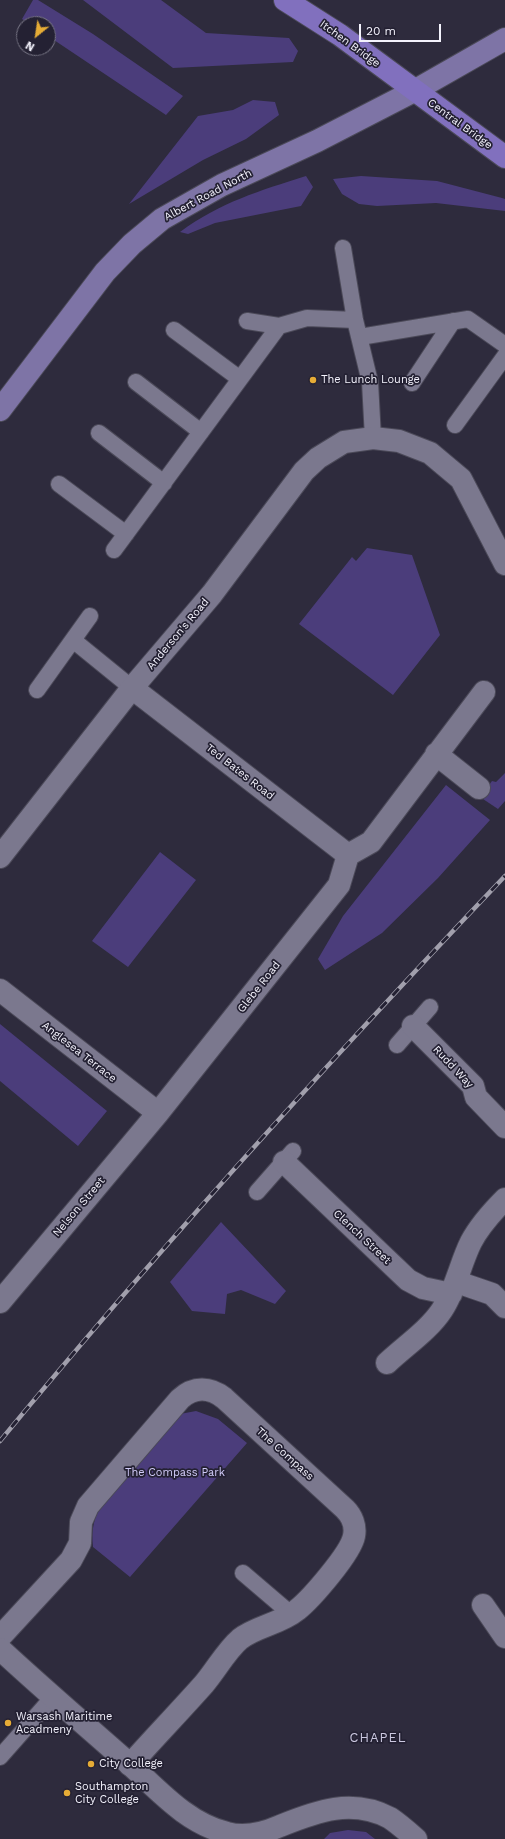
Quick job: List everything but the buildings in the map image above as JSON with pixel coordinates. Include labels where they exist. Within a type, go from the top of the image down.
[{"type":"main road","name":"Itchen Bridge","points":[[285,0],[340,35],[414,91]]},
{"type":"main road","name":"Albert Road North","points":[[0,410],[106,272],[132,244],[162,219],[222,185],[317,141],[414,91],[505,39]]},
{"type":"main road","name":"Central Bridge","points":[[414,91],[505,157]]},
{"type":"street","name":"Anderson's Road","points":[[0,857],[132,688],[212,594],[304,471],[318,458],[344,442],[373,438],[399,440],[430,454],[461,479],[501,540],[505,564]]},
{"type":"street","name":"Ted Bates Road","points":[[132,688],[348,855]]},
{"type":"street","points":[[348,855],[371,842],[484,692]]},
{"type":"street","points":[[436,754],[479,788]]},
{"type":"street","name":"Glebe Road","points":[[158,1113],[339,885],[348,855]]},
{"type":"street","name":"Anglesea Terrace","points":[[0,990],[158,1113]]},
{"type":"street","name":"Rudd Way","points":[[413,1026],[474,1086],[476,1097],[505,1126]]},
{"type":"street","name":"Nelson Street","points":[[0,1302],[158,1113]]},
{"type":"street","name":"Clench Street","points":[[288,1157],[408,1280],[423,1288],[475,1287],[492,1294],[505,1307]]},
{"type":"street","points":[[387,1363],[431,1323],[442,1310],[454,1288],[471,1242],[486,1218],[505,1199]]},
{"type":"street","name":"The Compass","points":[[0,1638],[72,1560],[80,1544],[81,1522],[88,1506],[180,1399],[190,1392],[201,1389],[211,1390],[224,1398],[350,1515],[353,1522],[354,1536],[348,1550],[318,1588],[298,1610],[253,1631],[240,1640],[204,1684],[130,1765]]},
{"type":"street","points":[[483,1605],[505,1637]]},
{"type":"street","points":[[0,1649],[193,1819],[228,1834],[257,1834],[316,1812],[350,1806],[365,1808],[391,1819],[416,1839]]},
{"type":"lane","points":[[343,248],[355,320],[370,382],[373,438]]},
{"type":"lane","points":[[246,321],[279,326],[307,318],[355,320]]},
{"type":"lane","points":[[360,337],[468,319],[505,345]]},
{"type":"lane","points":[[412,383],[453,321]]},
{"type":"lane","points":[[114,550],[279,326]]},
{"type":"lane","points":[[174,330],[240,380]]},
{"type":"lane","points":[[455,425],[505,356]]},
{"type":"lane","points":[[136,382],[201,432]]},
{"type":"lane","points":[[99,433],[164,483]]},
{"type":"lane","points":[[59,484],[126,534]]},
{"type":"lane","points":[[37,690],[90,616]]},
{"type":"lane","points":[[74,640],[132,688]]},
{"type":"lane","points":[[397,1045],[430,1007]]},
{"type":"lane","points":[[257,1192],[288,1157]]},
{"type":"lane","points":[[243,1573],[291,1614]]},
{"type":"lane","points":[[0,1757],[53,1697]]},
{"type":"green space","points":[[33,0],[38,0],[93,34],[183,96],[166,115],[56,41],[56,16],[24,16]]},
{"type":"green space","points":[[83,0],[161,0],[206,33],[289,38],[298,51],[293,62],[173,68]]},
{"type":"green space","points":[[253,100],[275,102],[279,115],[246,139],[203,160],[129,204],[198,116],[233,110]]},
{"type":"green space","points":[[306,176],[313,187],[301,206],[215,223],[188,234],[180,232],[225,205],[256,192]]},
{"type":"green space","points":[[361,176],[437,181],[505,199],[505,211],[436,203],[377,206],[359,204],[342,194],[333,179]]},
{"type":"green space","points":[[367,548],[412,555],[440,635],[393,695],[299,624],[352,557],[356,561]]},
{"type":"green space","points":[[505,773],[505,801],[498,809],[480,797],[492,781],[496,782]]},
{"type":"green space","points":[[446,785],[490,820],[438,878],[382,933],[325,970],[318,959],[343,916]]},
{"type":"green space","points":[[160,852],[196,880],[128,967],[92,941]]},
{"type":"green space","points":[[0,1024],[107,1111],[78,1146],[0,1081]]},
{"type":"green space","points":[[221,1222],[286,1291],[275,1304],[241,1290],[227,1294],[225,1314],[192,1311],[170,1282]]},
{"type":"green space","name":"The Compass Park","points":[[196,1411],[218,1419],[247,1443],[130,1577],[93,1547],[92,1534],[97,1513],[103,1502],[180,1414]]},
{"type":"green space","points":[[348,1830],[366,1832],[375,1839],[324,1839],[330,1833]]},
{"type":"railway","points":[[0,1441],[122,1296],[248,1154],[375,1014],[505,876]]},
{"type":"place","name":"The Lunch Lounge","points":[[313,380]]},
{"type":"place","name":"Warsash Maritime Acadmeny","points":[[8,1723]]},
{"type":"place","name":"City College","points":[[91,1764]]},
{"type":"place","name":"Southampton City College","points":[[67,1793]]},
{"type":"district","name":"CHAPEL","points":[[378,1738]]}]
